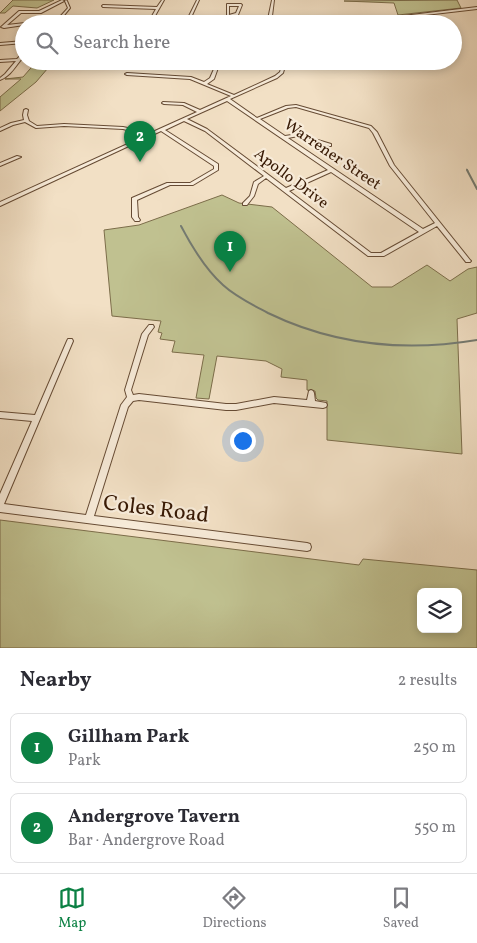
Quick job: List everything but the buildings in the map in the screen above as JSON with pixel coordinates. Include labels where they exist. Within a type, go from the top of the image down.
[{"type":"street","points":[[154,15],[163,0]]},
{"type":"street","points":[[191,15],[198,0]]},
{"type":"street","points":[[270,15],[273,0]]},
{"type":"street","points":[[16,15],[20,12],[40,12],[65,1],[69,8],[63,15]]},
{"type":"street","points":[[227,15],[228,5],[241,5],[237,14],[232,15]]},
{"type":"street","points":[[103,6],[158,8]]},
{"type":"street","points":[[416,15],[477,8]]},
{"type":"street","points":[[2,27],[15,16]]},
{"type":"street","points":[[2,27],[15,25]]},
{"type":"street","points":[[0,44],[15,43]]},
{"type":"street","points":[[0,61],[15,60]]},
{"type":"street","points":[[0,79],[7,76],[15,63]]},
{"type":"street","points":[[204,84],[212,79],[215,70]]},
{"type":"street","points":[[0,204],[185,120],[229,97],[277,76],[283,70]]},
{"type":"street","name":"Warrener Street","points":[[127,74],[191,78],[229,97],[284,138],[423,232]]},
{"type":"street","points":[[145,81],[148,76]]},
{"type":"street","points":[[164,103],[184,104],[200,112]]},
{"type":"street","points":[[257,119],[287,107],[296,106],[370,127],[375,132],[389,160],[468,261]]},
{"type":"street","points":[[26,110],[26,120],[29,124],[36,127],[64,125],[131,129],[146,137]]},
{"type":"street","points":[[0,130],[6,126],[26,120]]},
{"type":"street","name":"Apollo Drive","points":[[185,120],[206,130],[370,255],[377,257],[423,232]]},
{"type":"street","points":[[88,134],[92,126]]},
{"type":"street","points":[[137,220],[135,217],[134,199],[169,184],[191,184],[216,170],[216,165],[162,130]]},
{"type":"street","points":[[284,138],[298,135],[329,144]]},
{"type":"street","points":[[0,166],[19,157]]},
{"type":"street","points":[[286,190],[331,170]]},
{"type":"street","points":[[245,204],[252,196],[256,183],[266,176]]},
{"type":"street","points":[[423,232],[438,223]]},
{"type":"street","points":[[131,398],[128,390],[145,334],[151,327]]},
{"type":"street","points":[[0,503],[70,340]]},
{"type":"street","points":[[311,403],[312,393]]},
{"type":"street","points":[[88,520],[125,405],[131,398],[139,397],[226,407],[274,400],[323,405]]},
{"type":"street","points":[[0,415],[36,418]]},
{"type":"street","name":"Coles Road","points":[[0,508],[307,547]]},
{"type":"green space","points":[[13,0],[54,0],[37,8],[13,6],[5,13],[0,13]]},
{"type":"green space","points":[[457,0],[461,8],[398,15],[394,3],[344,1]]},
{"type":"green space","points":[[29,70],[46,70],[36,82],[0,111],[0,97],[21,79],[5,79],[23,77]]},
{"type":"green space","points":[[222,195],[239,203],[272,207],[372,287],[392,287],[427,265],[450,281],[468,269],[477,267],[477,313],[457,319],[462,454],[327,440],[327,401],[318,400],[315,391],[307,390],[307,380],[281,377],[282,369],[266,361],[217,356],[209,399],[196,398],[204,355],[172,352],[175,341],[160,339],[162,333],[158,332],[161,321],[112,316],[104,230],[139,225]]},
{"type":"green space","points":[[0,520],[359,565],[363,559],[477,570],[477,648],[0,648]]},
{"type":"waterway","points":[[467,170],[477,189]]},
{"type":"waterway","points":[[181,226],[199,257],[223,285],[251,304],[293,324],[344,339],[370,343],[423,345],[477,340]]},
{"type":"place","name":"Andergrove Tavern","points":[[140,162]]},
{"type":"place","name":"Gillham Park","points":[[230,272]]}]
